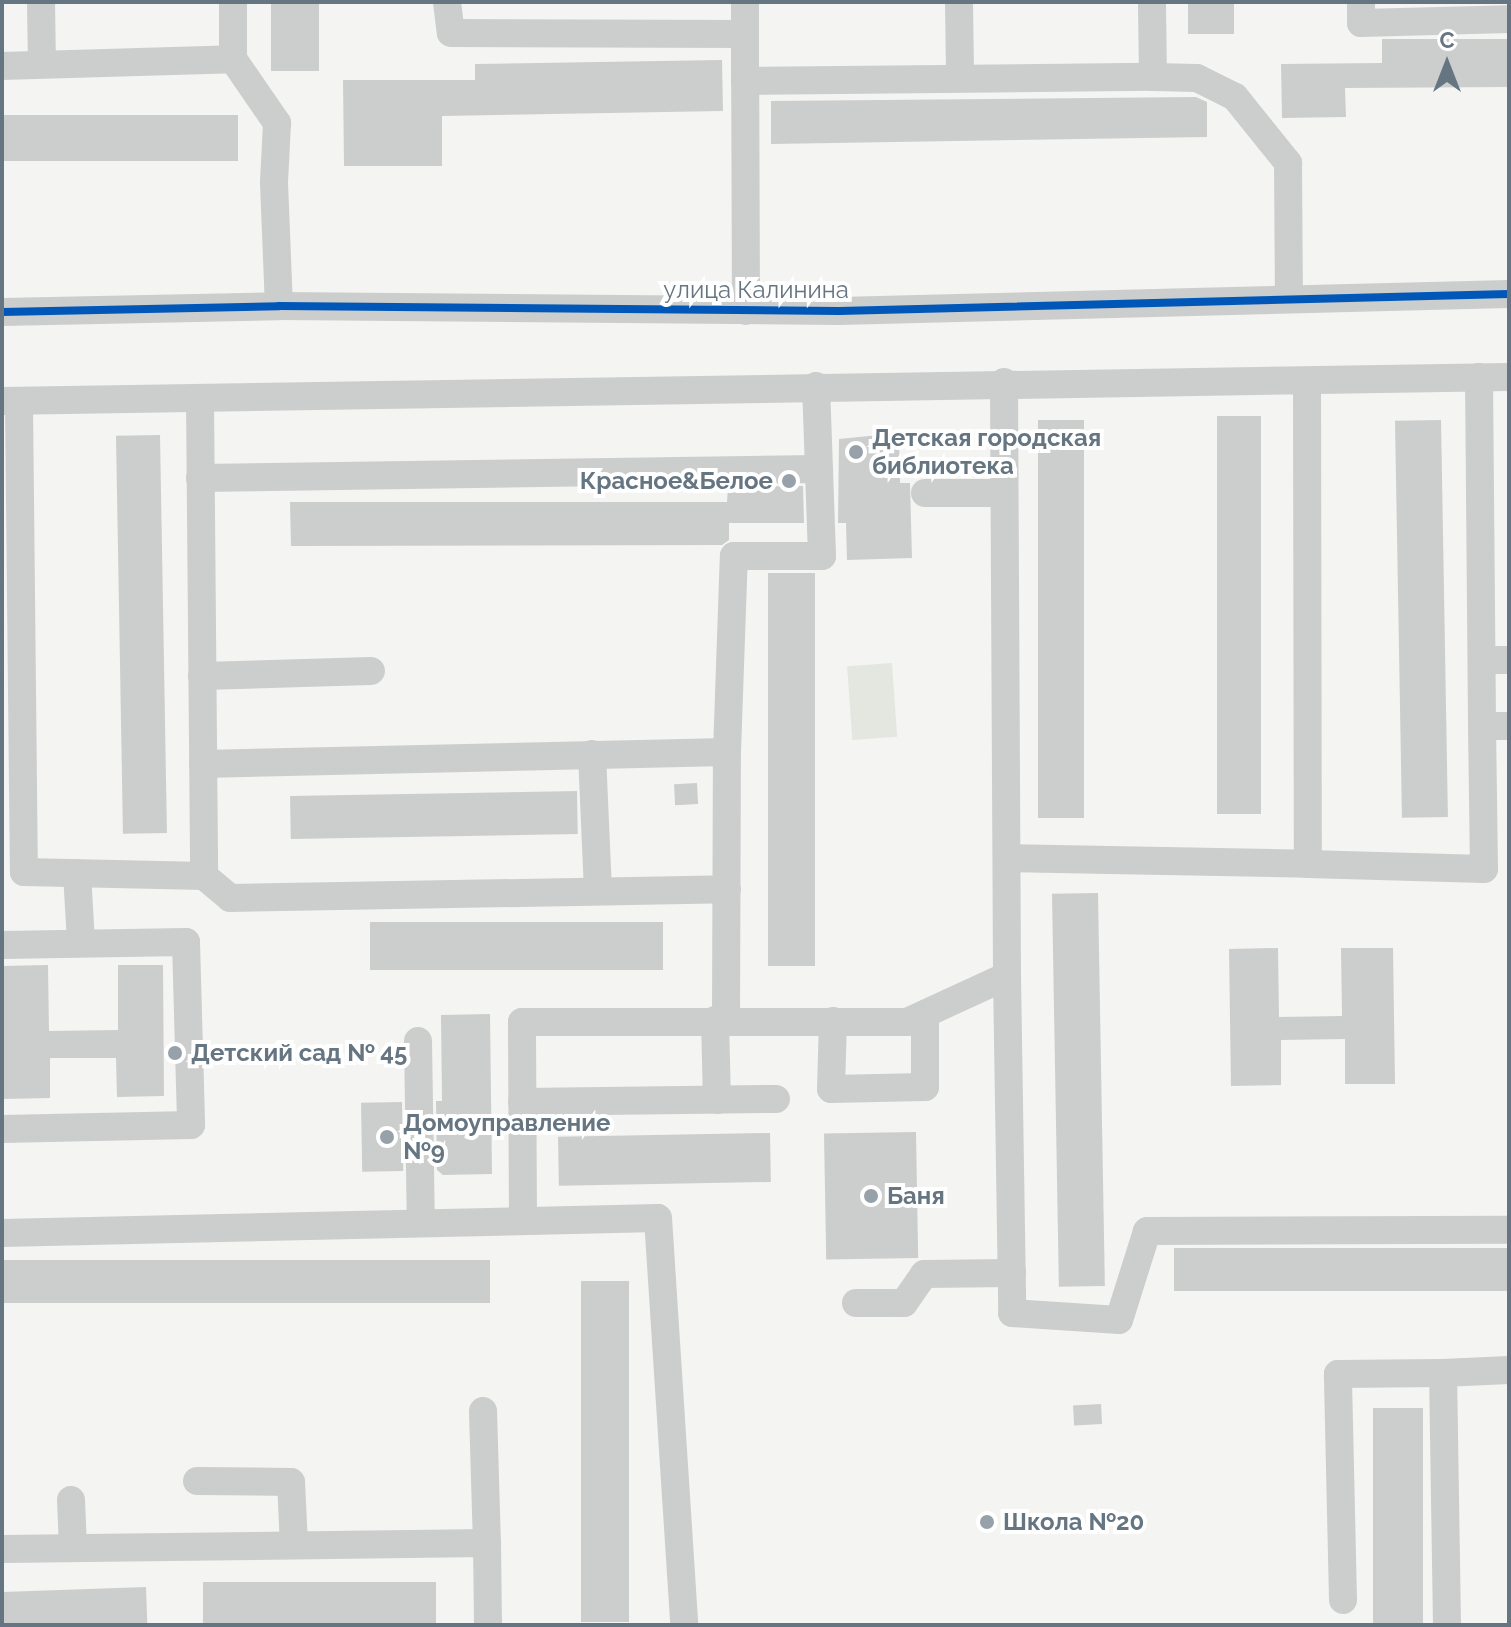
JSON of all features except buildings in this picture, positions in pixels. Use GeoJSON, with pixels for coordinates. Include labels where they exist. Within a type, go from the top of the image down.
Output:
{"type":"FeatureCollection","features":[{"type":"Feature","properties":{"kind":"street"},"geometry":{"type":"LineString","coordinates":[[41,2],[42,64]]}},
{"type":"Feature","properties":{"kind":"street"},"geometry":{"type":"LineString","coordinates":[[233,2],[233,59],[277,123],[274,183],[279,306]]}},
{"type":"Feature","properties":{"kind":"street"},"geometry":{"type":"LineString","coordinates":[[447,2],[451,33],[743,34]]}},
{"type":"Feature","properties":{"kind":"street"},"geometry":{"type":"LineString","coordinates":[[745,2],[746,311]]}},
{"type":"Feature","properties":{"kind":"street"},"geometry":{"type":"LineString","coordinates":[[959,2],[960,76]]}},
{"type":"Feature","properties":{"kind":"street"},"geometry":{"type":"LineString","coordinates":[[1152,2],[1153,77]]}},
{"type":"Feature","properties":{"kind":"street"},"geometry":{"type":"LineString","coordinates":[[1361,2],[1361,23],[1509,19]]}},
{"type":"Feature","properties":{"kind":"street"},"geometry":{"type":"LineString","coordinates":[[2,66],[233,59]]}},
{"type":"Feature","properties":{"kind":"street"},"geometry":{"type":"LineString","coordinates":[[745,81],[960,76],[1197,78],[1235,97],[1288,163],[1289,299]]}},
{"type":"Feature","properties":{"kind":"street","name":"улица Калинина"},"geometry":{"type":"LineString","coordinates":[[2,312],[279,306],[746,311],[1509,294]]}},
{"type":"Feature","properties":{"kind":"street"},"geometry":{"type":"LineString","coordinates":[[1007,858],[1484,869],[1495,726],[1495,660],[1479,377]]}},
{"type":"Feature","properties":{"kind":"street"},"geometry":{"type":"LineString","coordinates":[[727,889],[230,898],[204,876],[24,872],[10,403],[1004,382],[1509,377]]}},
{"type":"Feature","properties":{"kind":"street"},"geometry":{"type":"LineString","coordinates":[[1307,381],[1308,864]]}},
{"type":"Feature","properties":{"kind":"street"},"geometry":{"type":"LineString","coordinates":[[1004,382],[1012,1313],[1119,1320],[1147,1231],[1509,1230]]}},
{"type":"Feature","properties":{"kind":"street"},"geometry":{"type":"LineString","coordinates":[[717,1100],[727,889],[727,752],[734,556],[822,556],[816,386]]}},
{"type":"Feature","properties":{"kind":"street"},"geometry":{"type":"LineString","coordinates":[[200,398],[204,876]]}},
{"type":"Feature","properties":{"kind":"street"},"geometry":{"type":"LineString","coordinates":[[200,478],[819,469]]}},
{"type":"Feature","properties":{"kind":"street"},"geometry":{"type":"LineString","coordinates":[[925,493],[1004,493]]}},
{"type":"Feature","properties":{"kind":"street"},"geometry":{"type":"LineString","coordinates":[[202,676],[371,671]]}},
{"type":"Feature","properties":{"kind":"street"},"geometry":{"type":"LineString","coordinates":[[203,764],[727,752]]}},
{"type":"Feature","properties":{"kind":"street"},"geometry":{"type":"LineString","coordinates":[[592,754],[598,891]]}},
{"type":"Feature","properties":{"kind":"street"},"geometry":{"type":"LineString","coordinates":[[77,873],[81,942]]}},
{"type":"Feature","properties":{"kind":"street"},"geometry":{"type":"LineString","coordinates":[[2,945],[186,942],[191,1125],[2,1129]]}},
{"type":"Feature","properties":{"kind":"street"},"geometry":{"type":"LineString","coordinates":[[523,1220],[522,1022],[907,1022],[1007,976]]}},
{"type":"Feature","properties":{"kind":"street"},"geometry":{"type":"LineString","coordinates":[[833,1021],[831,1089],[925,1087],[925,1014]]}},
{"type":"Feature","properties":{"kind":"street"},"geometry":{"type":"LineString","coordinates":[[418,1041],[421,1222]]}},
{"type":"Feature","properties":{"kind":"street"},"geometry":{"type":"LineString","coordinates":[[522,1102],[776,1099]]}},
{"type":"Feature","properties":{"kind":"street"},"geometry":{"type":"LineString","coordinates":[[2,1233],[658,1218],[684,1625]]}},
{"type":"Feature","properties":{"kind":"street"},"geometry":{"type":"LineString","coordinates":[[856,1303],[904,1303],[924,1274],[1012,1273]]}},
{"type":"Feature","properties":{"kind":"street"},"geometry":{"type":"LineString","coordinates":[[1343,1600],[1338,1374],[1509,1370]]}},
{"type":"Feature","properties":{"kind":"street"},"geometry":{"type":"LineString","coordinates":[[1443,1373],[1447,1625]]}},
{"type":"Feature","properties":{"kind":"street"},"geometry":{"type":"LineString","coordinates":[[483,1411],[488,1625]]}},
{"type":"Feature","properties":{"kind":"street"},"geometry":{"type":"LineString","coordinates":[[197,1481],[291,1482],[294,1545]]}},
{"type":"Feature","properties":{"kind":"street"},"geometry":{"type":"LineString","coordinates":[[71,1500],[73,1548]]}},
{"type":"Feature","properties":{"kind":"street"},"geometry":{"type":"LineString","coordinates":[[2,1549],[487,1543]]}},
{"type":"Feature","properties":{"kind":"shaded area"},"geometry":{"type":"Polygon","coordinates":[[[892,663],[897,737],[852,740],[847,666],[892,663]]]}},
{"type":"Feature","properties":{"kind":"cycle path"},"geometry":{"type":"LineString","coordinates":[[2,312],[279,306],[839,311],[1509,294]]}},
{"type":"Feature","properties":{"kind":"place","name":"Детская городская библиотека"},"geometry":{"type":"Point","coordinates":[856,452]}},
{"type":"Feature","properties":{"kind":"place","name":"Красное&Белое"},"geometry":{"type":"Point","coordinates":[789,481]}},
{"type":"Feature","properties":{"kind":"place","name":"Детский сад № 45"},"geometry":{"type":"Point","coordinates":[175,1053]}},
{"type":"Feature","properties":{"kind":"place","name":"Домоуправление №9"},"geometry":{"type":"Point","coordinates":[387,1137]}},
{"type":"Feature","properties":{"kind":"place","name":"Баня"},"geometry":{"type":"Point","coordinates":[871,1196]}},
{"type":"Feature","properties":{"kind":"place","name":"Школа №20"},"geometry":{"type":"Point","coordinates":[987,1522]}}]}
